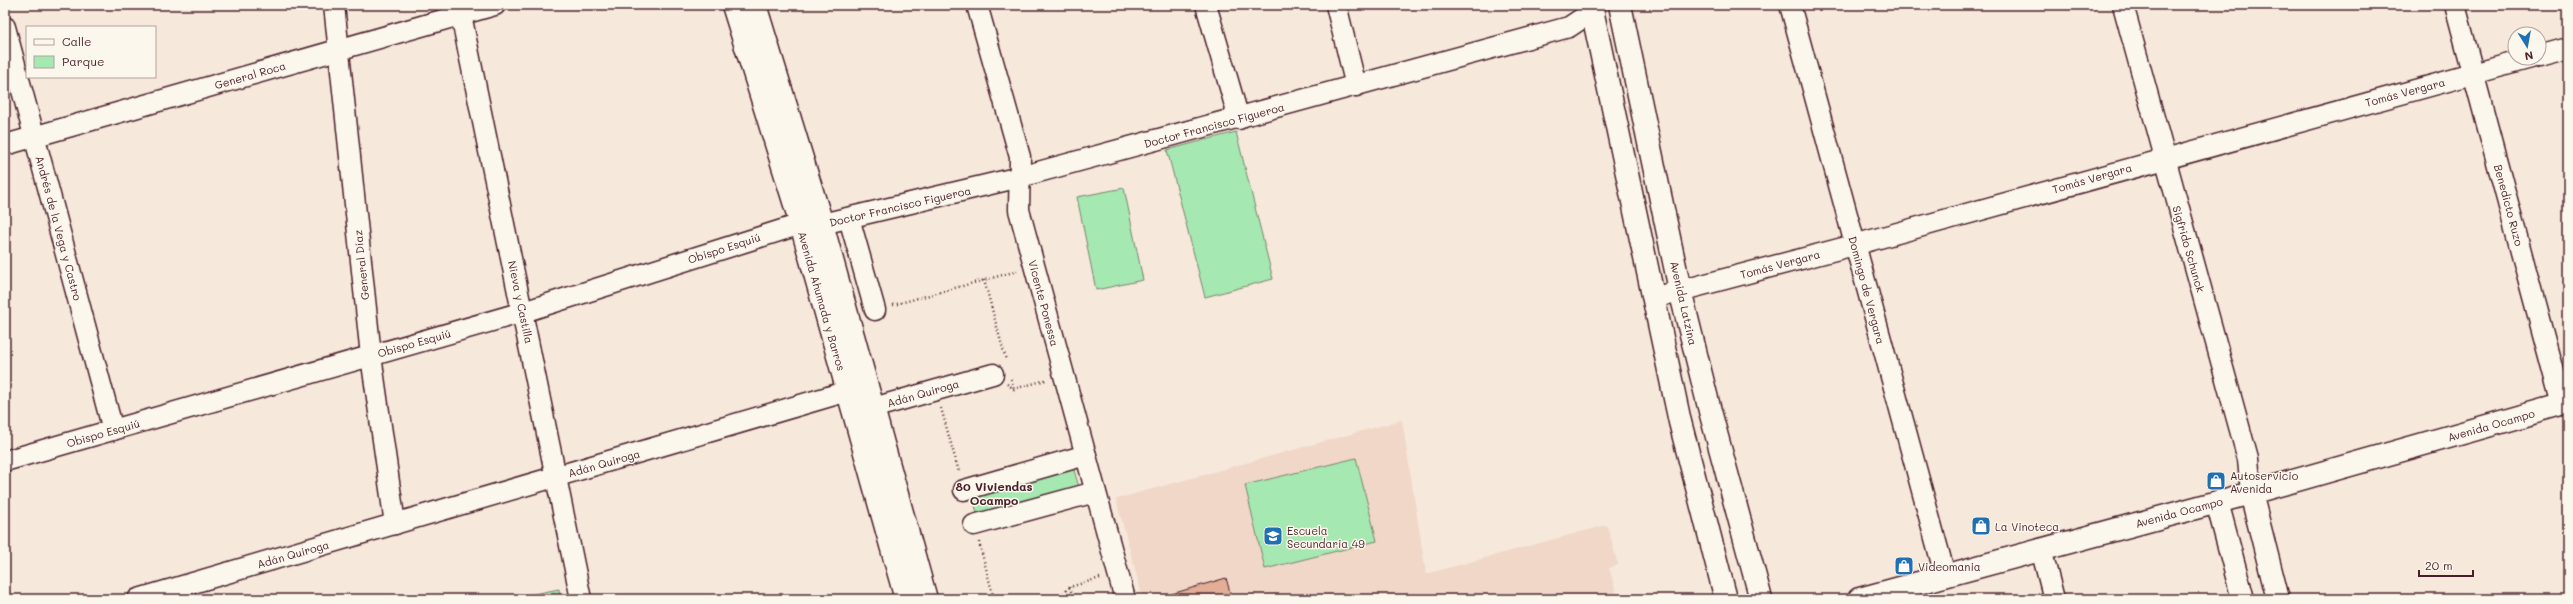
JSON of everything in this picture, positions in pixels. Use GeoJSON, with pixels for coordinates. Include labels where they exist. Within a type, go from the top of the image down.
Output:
{"type":"FeatureCollection","features":[{"type":"Feature","properties":{"kind":"main road","name":"Avenida Ahumada y Barros"},"geometry":{"type":"LineString","coordinates":[[733,5],[812,224],[873,408],[926,599]]}},
{"type":"Feature","properties":{"kind":"main road","name":"Avenida Ahumada y Barros"},"geometry":{"type":"LineString","coordinates":[[755,5],[812,224],[848,392],[906,599]]}},
{"type":"Feature","properties":{"kind":"main road","name":"Avenida Latzina"},"geometry":{"type":"LineString","coordinates":[[1620,5],[1680,290],[1710,411],[1761,599]]}},
{"type":"Feature","properties":{"kind":"main road"},"geometry":{"type":"LineString","coordinates":[[1593,7],[1680,422],[1726,599]]}},
{"type":"Feature","properties":{"kind":"main road","name":"Avenida Ocampo"},"geometry":{"type":"LineString","coordinates":[[1859,599],[2251,493],[2565,404]]}},
{"type":"Feature","properties":{"kind":"main road"},"geometry":{"type":"LineString","coordinates":[[2251,493],[2278,599]]}},
{"type":"Feature","properties":{"kind":"main road"},"geometry":{"type":"LineString","coordinates":[[2216,502],[2243,599]]}},
{"type":"Feature","properties":{"kind":"street","name":"General Díaz"},"geometry":{"type":"LineString","coordinates":[[334,5],[371,356],[395,524]]}},
{"type":"Feature","properties":{"kind":"street","name":"General Roca"},"geometry":{"type":"LineString","coordinates":[[5,145],[339,50],[460,10],[495,5]]}},
{"type":"Feature","properties":{"kind":"street","name":"Vicente Ponessa"},"geometry":{"type":"LineString","coordinates":[[976,5],[1020,157],[1019,210],[1095,492],[1126,599]]}},
{"type":"Feature","properties":{"kind":"street"},"geometry":{"type":"LineString","coordinates":[[1206,5],[1239,119]]}},
{"type":"Feature","properties":{"kind":"street"},"geometry":{"type":"LineString","coordinates":[[1336,5],[1356,86]]}},
{"type":"Feature","properties":{"kind":"street","name":"Domingo de Vergara"},"geometry":{"type":"LineString","coordinates":[[1790,5],[1854,245],[1945,575]]}},
{"type":"Feature","properties":{"kind":"street","name":"Sigfrido Schunck"},"geometry":{"type":"LineString","coordinates":[[2123,5],[2248,459],[2251,493]]}},
{"type":"Feature","properties":{"kind":"street","name":"Benedicto Ruzo"},"geometry":{"type":"LineString","coordinates":[[2455,5],[2565,404]]}},
{"type":"Feature","properties":{"kind":"street","name":"Doctor Francisco Figueroa"},"geometry":{"type":"LineString","coordinates":[[812,224],[849,218],[1020,177],[1239,119],[1569,27],[1593,7]]}},
{"type":"Feature","properties":{"kind":"street","name":"Nieva y Castilla"},"geometry":{"type":"LineString","coordinates":[[460,10],[524,312],[581,599]]}},
{"type":"Feature","properties":{"kind":"street","name":"Andrés de la Vega y Castro"},"geometry":{"type":"LineString","coordinates":[[5,27],[113,430]]}},
{"type":"Feature","properties":{"kind":"street"},"geometry":{"type":"LineString","coordinates":[[2547,54],[2568,48]]}},
{"type":"Feature","properties":{"kind":"street","name":"Tomás Vergara"},"geometry":{"type":"LineString","coordinates":[[1654,298],[1854,245],[2507,64]]}},
{"type":"Feature","properties":{"kind":"street"},"geometry":{"type":"LineString","coordinates":[[849,218],[875,310]]}},
{"type":"Feature","properties":{"kind":"street","name":"Obispo Esquiú"},"geometry":{"type":"LineString","coordinates":[[5,461],[524,312],[812,224]]}},
{"type":"Feature","properties":{"kind":"street","name":"Adán Quiroga"},"geometry":{"type":"LineString","coordinates":[[138,599],[848,392],[873,408],[1004,372]]}},
{"type":"Feature","properties":{"kind":"street"},"geometry":{"type":"LineString","coordinates":[[964,490],[1086,455]]}},
{"type":"Feature","properties":{"kind":"street"},"geometry":{"type":"LineString","coordinates":[[974,525],[1095,492]]}},
{"type":"Feature","properties":{"kind":"street"},"geometry":{"type":"LineString","coordinates":[[2041,549],[2054,599]]}},
{"type":"Feature","properties":{"kind":"path"},"geometry":{"type":"LineString","coordinates":[[875,310],[1034,266]]}},
{"type":"Feature","properties":{"kind":"path"},"geometry":{"type":"LineString","coordinates":[[984,280],[1004,372],[1014,389]]}},
{"type":"Feature","properties":{"kind":"path"},"geometry":{"type":"LineString","coordinates":[[1004,372],[1014,389]]}},
{"type":"Feature","properties":{"kind":"path"},"geometry":{"type":"LineString","coordinates":[[1014,389],[1064,376]]}},
{"type":"Feature","properties":{"kind":"path"},"geometry":{"type":"LineString","coordinates":[[1057,599],[1070,587],[1118,572]]}},
{"type":"Feature","properties":{"kind":"path"},"geometry":{"type":"LineString","coordinates":[[1070,587],[1074,599]]}},
{"type":"Feature","properties":{"kind":"shaded area","name":"Escuela Secundaria 49"},"geometry":{"type":"Polygon","coordinates":[[[1402,420],[1426,574],[1607,525],[1618,565],[1609,568],[1618,599],[1143,599],[1116,499],[1402,420]]]}},
{"type":"Feature","properties":{"kind":"green space"},"geometry":{"type":"Polygon","coordinates":[[[1236,132],[1273,279],[1205,297],[1167,150],[1236,132]]]}},
{"type":"Feature","properties":{"kind":"green space"},"geometry":{"type":"Polygon","coordinates":[[[1124,188],[1143,280],[1096,290],[1077,197],[1124,188]]]}},
{"type":"Feature","properties":{"kind":"green space"},"geometry":{"type":"Polygon","coordinates":[[[1356,458],[1377,541],[1265,569],[1245,485],[1356,458]]]}},
{"type":"Feature","properties":{"kind":"green space"},"geometry":{"type":"Polygon","coordinates":[[[1073,467],[1079,487],[978,516],[972,496],[1073,467]]]}},
{"type":"Feature","properties":{"kind":"green space"},"geometry":{"type":"Polygon","coordinates":[[[559,589],[560,599],[508,599],[559,589]]]}},
{"type":"Feature","properties":{"kind":"building"},"geometry":{"type":"Polygon","coordinates":[[[1226,578],[1232,599],[1168,599],[1168,595],[1226,578]]]}},
{"type":"Feature","properties":{"kind":"place","name":"Autoservicio Avenida"},"geometry":{"type":"Point","coordinates":[2216,481]}},
{"type":"Feature","properties":{"kind":"place","name":"La Vinoteca"},"geometry":{"type":"Point","coordinates":[1981,526]}},
{"type":"Feature","properties":{"kind":"place","name":"Escuela Secundaria 49"},"geometry":{"type":"Point","coordinates":[1273,536]}},
{"type":"Feature","properties":{"kind":"place","name":"Videomania"},"geometry":{"type":"Point","coordinates":[1904,566]}},
{"type":"Feature","properties":{"kind":"district","name":"80 Viviendas Ocampo"},"geometry":{"type":"Point","coordinates":[994,493]}}]}
